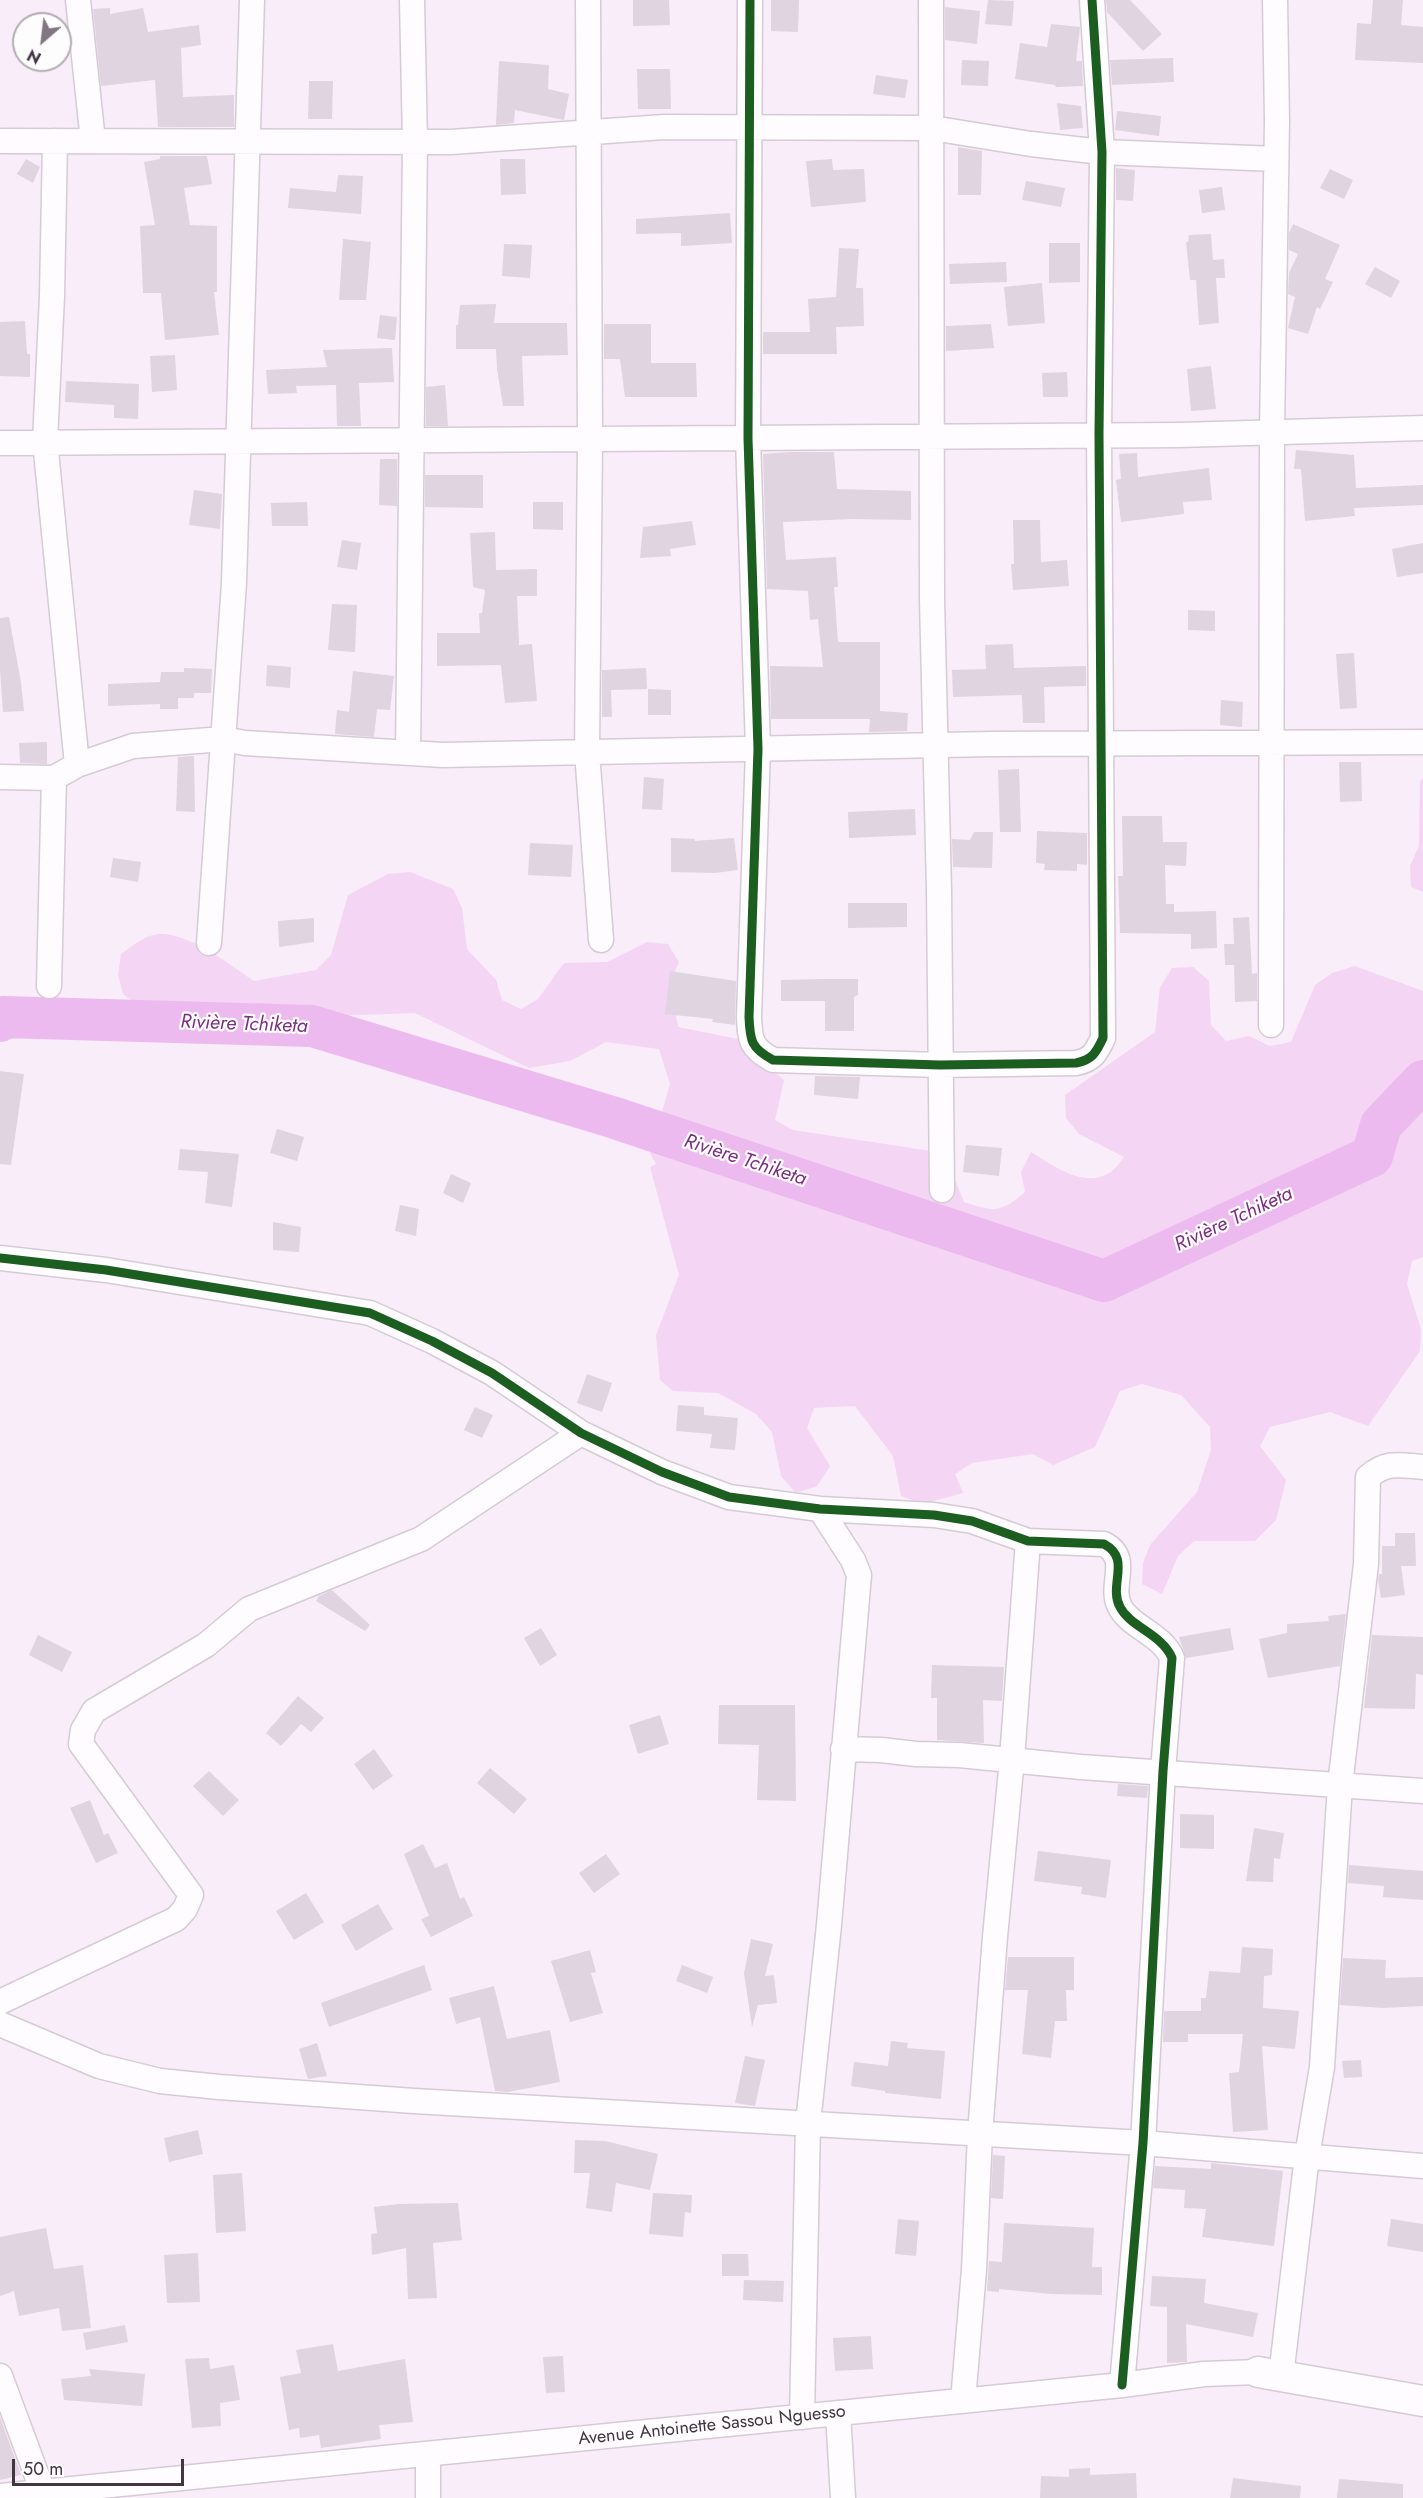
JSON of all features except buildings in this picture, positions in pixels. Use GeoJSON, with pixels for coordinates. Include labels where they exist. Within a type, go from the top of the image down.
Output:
{"type":"FeatureCollection","features":[{"type":"Feature","properties":{"kind":"street"},"geometry":{"type":"LineString","coordinates":[[78,0],[93,141]]}},
{"type":"Feature","properties":{"kind":"street"},"geometry":{"type":"LineString","coordinates":[[209,943],[234,583],[252,0]]}},
{"type":"Feature","properties":{"kind":"street"},"geometry":{"type":"LineString","coordinates":[[408,753],[415,142],[412,0]]}},
{"type":"Feature","properties":{"kind":"street"},"geometry":{"type":"LineString","coordinates":[[588,0],[590,440],[586,752],[602,940]]}},
{"type":"Feature","properties":{"kind":"street"},"geometry":{"type":"LineString","coordinates":[[750,0],[748,438],[758,749],[750,1040],[759,1053],[773,1060],[940,1065],[1076,1063],[1088,1060],[1096,1053],[1103,1038],[1099,434],[1102,152],[1092,0]]}},
{"type":"Feature","properties":{"kind":"street"},"geometry":{"type":"LineString","coordinates":[[931,0],[931,437],[942,1190]]}},
{"type":"Feature","properties":{"kind":"street"},"geometry":{"type":"LineString","coordinates":[[1271,1024],[1275,0]]}},
{"type":"Feature","properties":{"kind":"street"},"geometry":{"type":"LineString","coordinates":[[0,141],[451,142],[664,128],[932,128],[1031,144],[1102,152],[1276,159]]}},
{"type":"Feature","properties":{"kind":"street"},"geometry":{"type":"LineString","coordinates":[[56,141],[45,441],[77,765]]}},
{"type":"Feature","properties":{"kind":"street"},"geometry":{"type":"LineString","coordinates":[[0,443],[1179,435],[1423,428]]}},
{"type":"Feature","properties":{"kind":"street"},"geometry":{"type":"LineString","coordinates":[[0,777],[54,778],[77,765],[133,746],[223,739],[443,755],[934,745],[1423,742]]}},
{"type":"Feature","properties":{"kind":"street"},"geometry":{"type":"LineString","coordinates":[[49,986],[54,778]]}},
{"type":"Feature","properties":{"kind":"street"},"geometry":{"type":"LineString","coordinates":[[0,1258],[106,1270],[370,1313],[432,1341],[492,1373],[581,1432],[662,1472],[729,1497],[820,1509],[934,1515],[972,1521],[1028,1541],[1104,1544],[1114,1550],[1118,1560],[1117,1600],[1121,1609],[1168,1647],[1172,1658],[1163,1771],[1143,2143],[1122,2385]]}},
{"type":"Feature","properties":{"kind":"street"},"geometry":{"type":"LineString","coordinates":[[0,2002],[176,1919],[185,1909],[190,1895],[81,1744],[83,1730],[94,1711],[206,1645],[249,1609],[421,1539],[581,1432]]}},
{"type":"Feature","properties":{"kind":"street"},"geometry":{"type":"LineString","coordinates":[[1269,2374],[1322,2067],[1340,1785],[1366,1564],[1368,1477],[1381,1466],[1423,1467]]}},
{"type":"Feature","properties":{"kind":"street"},"geometry":{"type":"LineString","coordinates":[[802,2417],[808,2123],[829,1925],[859,1575],[854,1560],[820,1509]]}},
{"type":"Feature","properties":{"kind":"street"},"geometry":{"type":"LineString","coordinates":[[963,2401],[974,2270],[980,2133],[994,1937],[1012,1759],[1028,1541]]}},
{"type":"Feature","properties":{"kind":"street"},"geometry":{"type":"LineString","coordinates":[[843,1749],[1012,1759],[1081,1767],[1423,1791]]}},
{"type":"Feature","properties":{"kind":"street"},"geometry":{"type":"LineString","coordinates":[[0,2024],[99,2067],[160,2081],[414,2101],[1143,2143],[1423,2166]]}},
{"type":"Feature","properties":{"kind":"street","name":"Avenue Antoinette Sassou Nguesso"},"geometry":{"type":"LineString","coordinates":[[6,2496],[43,2492],[196,2487],[428,2454],[1122,2385],[1204,2374],[1269,2374],[1423,2401]]}},
{"type":"Feature","properties":{"kind":"street"},"geometry":{"type":"LineString","coordinates":[[0,2376],[43,2492]]}},
{"type":"Feature","properties":{"kind":"street"},"geometry":{"type":"LineString","coordinates":[[838,2414],[843,2498]]}},
{"type":"Feature","properties":{"kind":"street"},"geometry":{"type":"LineString","coordinates":[[428,2454],[428,2498]]}},
{"type":"Feature","properties":{"kind":"shaded area"},"geometry":{"type":"Polygon","coordinates":[[[1423,778],[1423,892],[1411,887],[1410,866],[1419,846],[1420,781],[1423,778]]]}},
{"type":"Feature","properties":{"kind":"shaded area"},"geometry":{"type":"Polygon","coordinates":[[[410,872],[453,889],[462,908],[467,949],[496,980],[502,1000],[521,1009],[538,999],[564,963],[607,962],[647,942],[668,944],[679,962],[670,983],[678,1027],[738,1039],[784,1080],[775,1120],[793,1130],[931,1151],[948,1163],[964,1202],[990,1209],[1010,1204],[1025,1192],[1021,1172],[1031,1152],[1069,1174],[1090,1178],[1101,1177],[1111,1172],[1124,1157],[1079,1134],[1066,1118],[1065,1095],[1155,1032],[1160,987],[1172,968],[1193,967],[1209,981],[1211,1025],[1226,1041],[1249,1036],[1270,1046],[1291,1042],[1315,985],[1332,973],[1355,966],[1423,991],[1423,1257],[1412,1261],[1407,1284],[1421,1329],[1420,1351],[1368,1426],[1330,1412],[1270,1427],[1260,1446],[1286,1480],[1276,1520],[1255,1541],[1194,1541],[1178,1556],[1162,1594],[1142,1584],[1143,1563],[1150,1545],[1197,1492],[1211,1450],[1210,1427],[1181,1395],[1142,1384],[1120,1391],[1095,1447],[1053,1465],[1033,1454],[972,1463],[955,1474],[963,1493],[922,1504],[901,1496],[893,1456],[855,1406],[814,1408],[807,1428],[830,1466],[817,1486],[796,1493],[781,1476],[772,1432],[756,1414],[718,1393],[673,1391],[660,1380],[656,1335],[679,1275],[650,1167],[656,1164],[650,1153],[670,1084],[659,1049],[606,1042],[570,1061],[529,1068],[415,1013],[244,1019],[140,1007],[123,994],[118,975],[121,954],[143,939],[158,934],[183,938],[196,944],[254,981],[316,970],[331,955],[348,895],[388,874],[410,872]]]}},
{"type":"Feature","properties":{"kind":"waterway","name":"Rivière Tchiketa"},"geometry":{"type":"LineString","coordinates":[[0,1021],[3,1017],[312,1026],[615,1118],[1104,1281],[1372,1156],[1381,1125],[1423,1081]]}},
{"type":"Feature","properties":{"kind":"cycle path"},"geometry":{"type":"LineString","coordinates":[[750,0],[748,438],[758,749],[749,1017],[751,1038],[760,1052],[773,1060],[940,1065],[1076,1063],[1093,1055],[1103,1038],[1099,434],[1102,152],[1092,0]]}},
{"type":"Feature","properties":{"kind":"cycle path"},"geometry":{"type":"LineString","coordinates":[[0,1258],[106,1270],[370,1313],[432,1341],[492,1373],[581,1433],[662,1472],[729,1497],[820,1509],[934,1515],[972,1521],[1028,1541],[1104,1544],[1112,1550],[1117,1557],[1116,1590],[1120,1607],[1131,1620],[1161,1643],[1172,1658],[1163,1771],[1143,2143],[1122,2385]]}}]}
